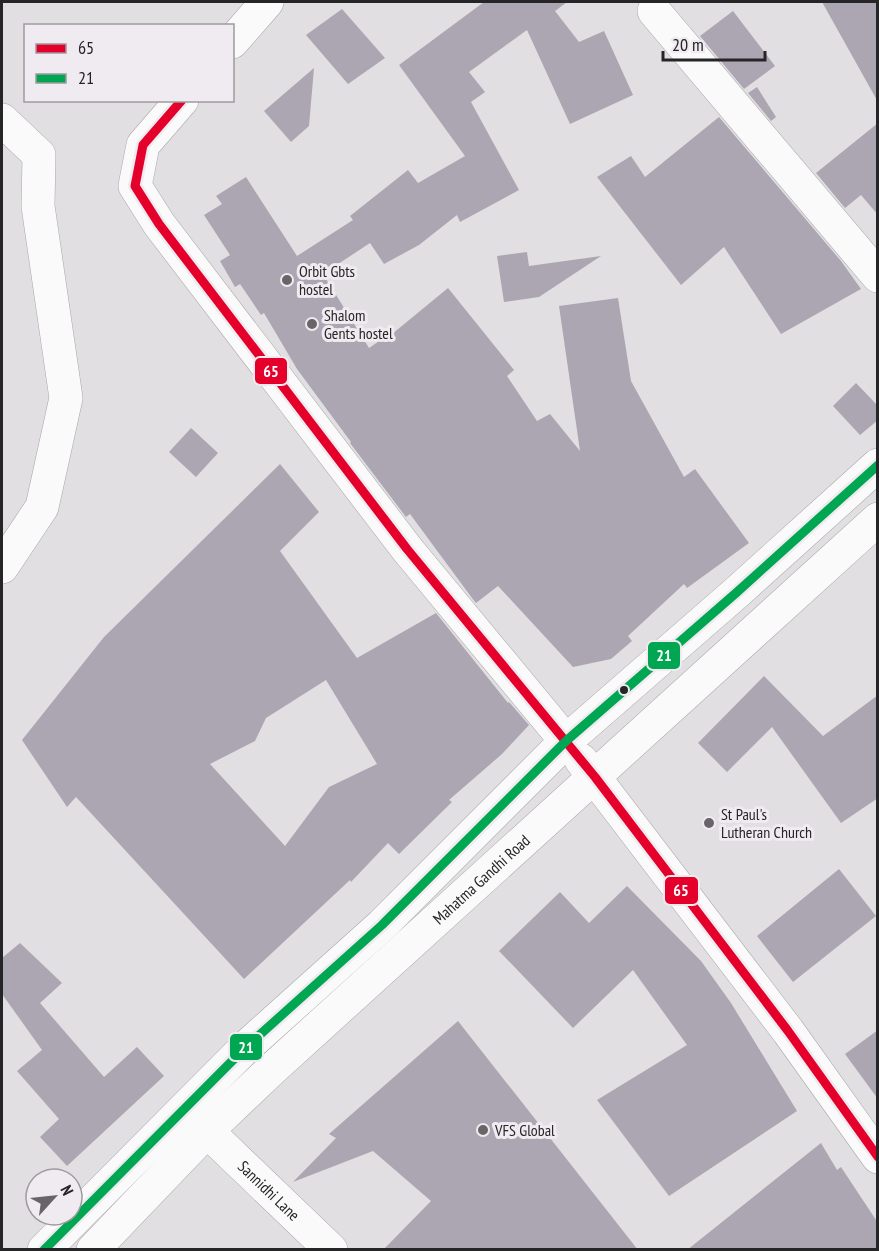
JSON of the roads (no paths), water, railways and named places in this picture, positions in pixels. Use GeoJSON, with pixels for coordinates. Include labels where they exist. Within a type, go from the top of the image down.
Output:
{"type":"FeatureCollection","features":[{"type":"Feature","properties":{"kind":"main road"},"geometry":{"type":"LineString","coordinates":[[234,40],[267,2]]}},
{"type":"Feature","properties":{"kind":"main road"},"geometry":{"type":"LineString","coordinates":[[654,11],[878,276]]}},
{"type":"Feature","properties":{"kind":"main road"},"geometry":{"type":"LineString","coordinates":[[180,102],[143,145],[135,186],[159,224],[406,549],[595,777],[788,1031],[878,1157]]}},
{"type":"Feature","properties":{"kind":"main road"},"geometry":{"type":"LineString","coordinates":[[2,120],[39,155],[38,206],[66,398],[42,507],[2,567]]}},
{"type":"Feature","properties":{"kind":"main road"},"geometry":{"type":"LineString","coordinates":[[44,1250],[245,1048],[382,925],[566,741],[878,465]]}},
{"type":"Feature","properties":{"kind":"main road","name":"Mahatma Gandhi Road"},"geometry":{"type":"LineString","coordinates":[[93,1250],[207,1131],[278,1063],[878,519]]}},
{"type":"Feature","properties":{"kind":"main road","name":"Sannidhi Lane"},"geometry":{"type":"LineString","coordinates":[[207,1131],[331,1250]]}},
{"type":"Feature","properties":{"kind":"place","name":"Orbit Gbts hostel"},"geometry":{"type":"Point","coordinates":[287,280]}},
{"type":"Feature","properties":{"kind":"place","name":"Shalom Gents hostel"},"geometry":{"type":"Point","coordinates":[312,324]}},
{"type":"Feature","properties":{"kind":"place","name":"St Paul's Lutheran Church"},"geometry":{"type":"Point","coordinates":[709,823]}},
{"type":"Feature","properties":{"kind":"place","name":"VFS Global"},"geometry":{"type":"Point","coordinates":[483,1130]}}]}
